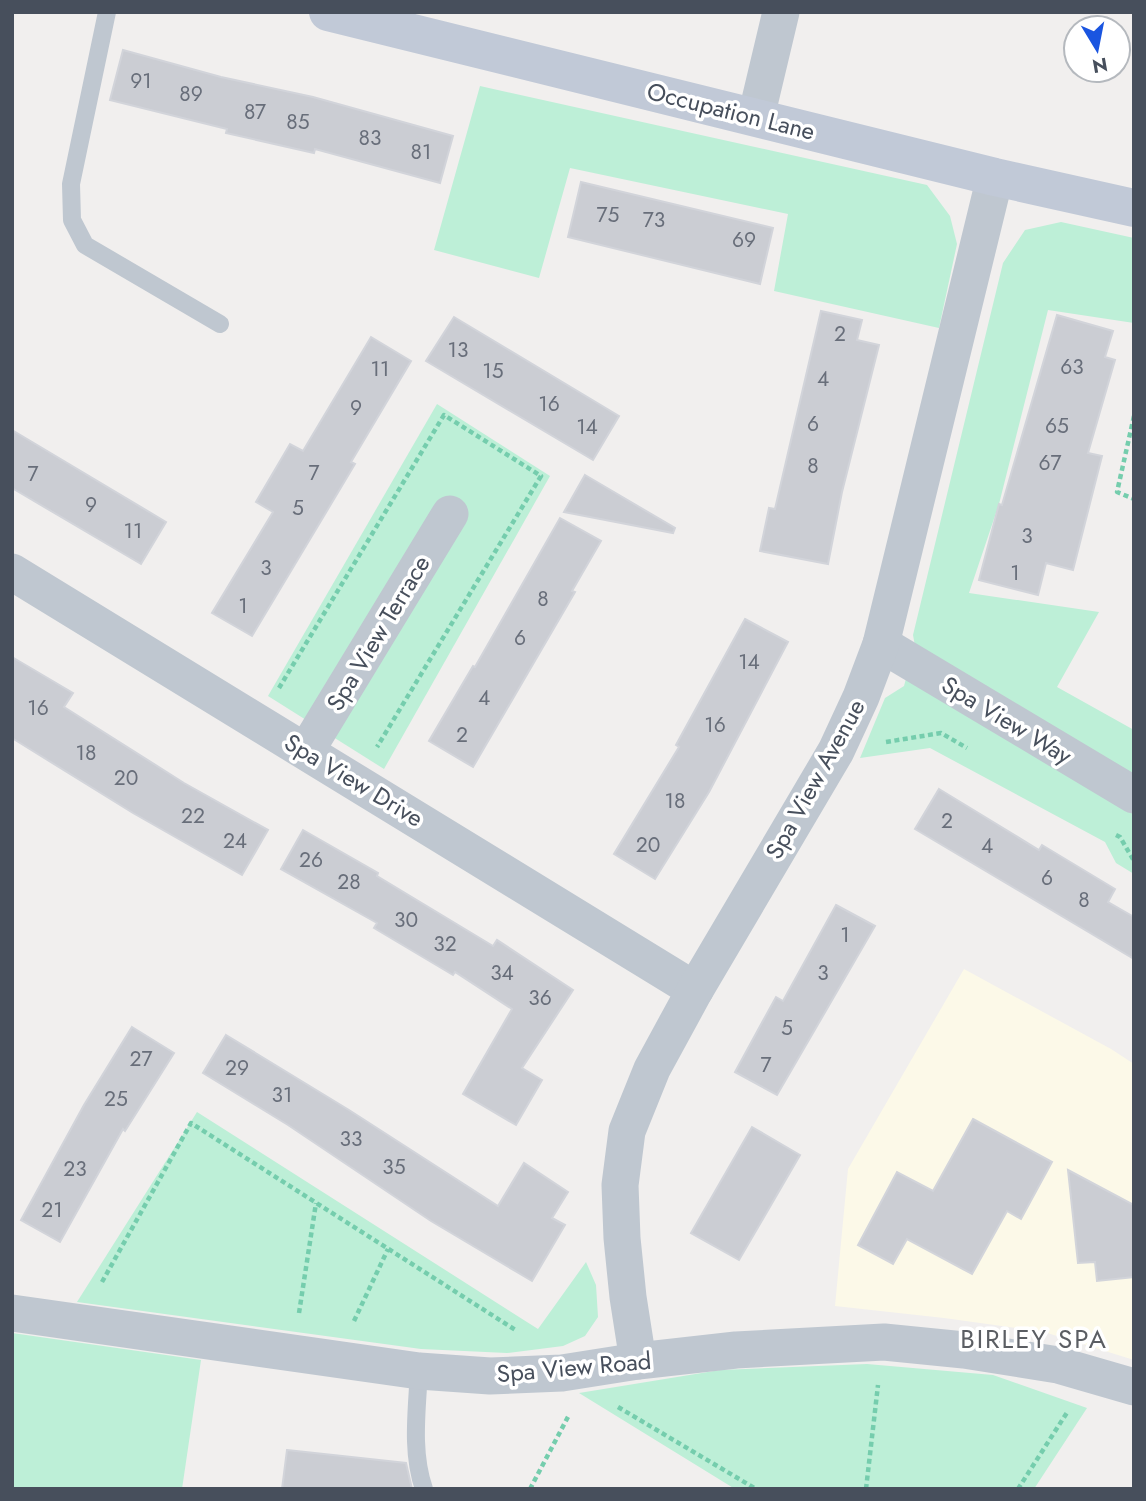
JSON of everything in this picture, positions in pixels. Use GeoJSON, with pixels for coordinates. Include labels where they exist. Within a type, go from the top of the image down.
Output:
{"type":"FeatureCollection","features":[{"type":"Feature","properties":{"kind":"street","name":"Occupation Lane"},"geometry":{"type":"LineString","coordinates":[[328,12],[995,177],[1134,208]]}},
{"type":"Feature","properties":{"kind":"street"},"geometry":{"type":"LineString","coordinates":[[756,117],[782,12]]}},
{"type":"Feature","properties":{"kind":"street","name":"Spa View Avenue"},"geometry":{"type":"LineString","coordinates":[[638,1361],[622,1238],[620,1185],[627,1131],[652,1069],[695,989],[836,751],[861,696],[881,644],[995,177]]}},
{"type":"Feature","properties":{"kind":"street","name":"Spa View Terrace"},"geometry":{"type":"LineString","coordinates":[[306,751],[450,514]]}},
{"type":"Feature","properties":{"kind":"street","name":"Spa View Drive"},"geometry":{"type":"LineString","coordinates":[[12,572],[695,989]]}},
{"type":"Feature","properties":{"kind":"street","name":"Spa View Way"},"geometry":{"type":"LineString","coordinates":[[881,644],[1134,795]]}},
{"type":"Feature","properties":{"kind":"street","name":"Spa View Road"},"geometry":{"type":"LineString","coordinates":[[12,1313],[335,1361],[490,1376],[573,1379],[638,1361],[762,1348],[884,1342],[964,1350],[1058,1365],[1134,1387]]}},
{"type":"Feature","properties":{"kind":"lane"},"geometry":{"type":"LineString","coordinates":[[107,12],[71,184],[72,220],[85,245],[220,324]]}},
{"type":"Feature","properties":{"kind":"lane"},"geometry":{"type":"LineString","coordinates":[[419,1371],[416,1436],[418,1472],[424,1489]]}},
{"type":"Feature","properties":{"kind":"path"},"geometry":{"type":"LineString","coordinates":[[1134,416],[1117,492],[1134,499]]}},
{"type":"Feature","properties":{"kind":"path"},"geometry":{"type":"LineString","coordinates":[[836,751],[941,733],[977,754]]}},
{"type":"Feature","properties":{"kind":"path"},"geometry":{"type":"LineString","coordinates":[[1108,830],[1120,837],[1134,861]]}},
{"type":"Feature","properties":{"kind":"path"},"geometry":{"type":"LineString","coordinates":[[79,1324],[191,1123],[529,1339],[573,1379],[756,1489]]}},
{"type":"Feature","properties":{"kind":"path"},"geometry":{"type":"LineString","coordinates":[[292,1354],[316,1203]]}},
{"type":"Feature","properties":{"kind":"path"},"geometry":{"type":"LineString","coordinates":[[335,1361],[388,1249]]}},
{"type":"Feature","properties":{"kind":"path"},"geometry":{"type":"LineString","coordinates":[[866,1489],[884,1342]]}},
{"type":"Feature","properties":{"kind":"path"},"geometry":{"type":"LineString","coordinates":[[1018,1489],[1090,1375]]}},
{"type":"Feature","properties":{"kind":"path"},"geometry":{"type":"LineString","coordinates":[[530,1489],[573,1379]]}},
{"type":"Feature","properties":{"kind":"shaded area"},"geometry":{"type":"Polygon","coordinates":[[[964,969],[1134,1064],[1134,1360],[1044,1332],[835,1306],[848,1169],[964,969]]]}},
{"type":"Feature","properties":{"kind":"green space"},"geometry":{"type":"Polygon","coordinates":[[[480,86],[927,185],[950,216],[957,244],[939,328],[774,291],[788,214],[570,168],[539,278],[434,250],[480,86]]]}},
{"type":"Feature","properties":{"kind":"green space"},"geometry":{"type":"Polygon","coordinates":[[[1061,222],[1134,238],[1134,323],[1048,310],[999,504],[969,593],[1099,612],[1057,687],[1134,730],[1134,874],[1116,863],[1105,842],[930,748],[860,758],[885,698],[904,686],[915,646],[913,635],[1003,263],[1025,230],[1061,222]]]}},
{"type":"Feature","properties":{"kind":"green space"},"geometry":{"type":"Polygon","coordinates":[[[437,404],[550,476],[384,769],[268,696],[437,404]]]}},
{"type":"Feature","properties":{"kind":"green space"},"geometry":{"type":"Polygon","coordinates":[[[197,1112],[538,1329],[586,1262],[596,1285],[598,1317],[585,1336],[563,1346],[507,1353],[421,1349],[77,1302],[197,1112]]]}},
{"type":"Feature","properties":{"kind":"green space"},"geometry":{"type":"Polygon","coordinates":[[[12,1333],[201,1360],[182,1489],[12,1489],[12,1333]]]}},
{"type":"Feature","properties":{"kind":"green space"},"geometry":{"type":"Polygon","coordinates":[[[867,1364],[993,1375],[1087,1408],[1034,1489],[735,1489],[579,1393],[720,1370],[867,1364]]]}},
{"type":"Feature","properties":{"kind":"building"},"geometry":{"type":"Polygon","coordinates":[[[123,50],[221,77],[313,97],[453,136],[440,183],[315,149],[314,153],[226,133],[227,129],[110,100],[123,50]]]}},
{"type":"Feature","properties":{"kind":"building"},"geometry":{"type":"Polygon","coordinates":[[[581,182],[773,228],[760,284],[568,237],[581,182]]]}},
{"type":"Feature","properties":{"kind":"building"},"geometry":{"type":"Polygon","coordinates":[[[821,311],[862,320],[857,340],[879,345],[842,492],[828,564],[760,551],[769,508],[775,509],[821,311]]]}},
{"type":"Feature","properties":{"kind":"building"},"geometry":{"type":"Polygon","coordinates":[[[1057,315],[1113,331],[1105,357],[1115,360],[1088,453],[1102,456],[1073,570],[1046,563],[1038,595],[979,580],[999,504],[1002,505],[1057,315]]]}},
{"type":"Feature","properties":{"kind":"building"},"geometry":{"type":"Polygon","coordinates":[[[454,317],[619,416],[593,460],[426,361],[454,317]]]}},
{"type":"Feature","properties":{"kind":"building"},"geometry":{"type":"Polygon","coordinates":[[[371,337],[411,361],[351,462],[355,464],[252,636],[212,613],[273,512],[256,502],[290,444],[303,451],[371,337]]]}},
{"type":"Feature","properties":{"kind":"building"},"geometry":{"type":"Polygon","coordinates":[[[12,430],[166,522],[141,564],[12,488],[12,430]]]}},
{"type":"Feature","properties":{"kind":"building"},"geometry":{"type":"Polygon","coordinates":[[[585,475],[675,528],[673,533],[564,512],[585,475]]]}},
{"type":"Feature","properties":{"kind":"building"},"geometry":{"type":"Polygon","coordinates":[[[560,518],[601,541],[572,591],[575,592],[473,767],[429,741],[473,666],[475,667],[560,518]]]}},
{"type":"Feature","properties":{"kind":"building"},"geometry":{"type":"Polygon","coordinates":[[[745,619],[788,642],[709,792],[655,879],[614,854],[679,747],[676,745],[745,619]]]}},
{"type":"Feature","properties":{"kind":"building"},"geometry":{"type":"Polygon","coordinates":[[[12,657],[73,693],[64,707],[184,783],[268,830],[242,875],[133,813],[12,738],[12,657]]]}},
{"type":"Feature","properties":{"kind":"building"},"geometry":{"type":"Polygon","coordinates":[[[939,789],[1039,850],[1042,845],[1115,889],[1108,902],[1134,917],[1134,959],[915,829],[939,789]]]}},
{"type":"Feature","properties":{"kind":"building"},"geometry":{"type":"Polygon","coordinates":[[[303,830],[378,873],[377,876],[493,946],[497,940],[573,990],[522,1068],[542,1080],[516,1125],[463,1094],[512,1009],[455,972],[453,975],[374,928],[377,923],[281,869],[303,830]]]}},
{"type":"Feature","properties":{"kind":"building"},"geometry":{"type":"Polygon","coordinates":[[[836,905],[875,926],[777,1095],[735,1072],[776,997],[783,1001],[836,905]]]}},
{"type":"Feature","properties":{"kind":"building"},"geometry":{"type":"Polygon","coordinates":[[[132,1027],[174,1053],[125,1131],[123,1129],[60,1242],[21,1220],[84,1105],[132,1027]]]}},
{"type":"Feature","properties":{"kind":"building"},"geometry":{"type":"Polygon","coordinates":[[[226,1035],[498,1206],[524,1163],[568,1192],[552,1218],[565,1225],[532,1281],[431,1221],[288,1125],[203,1073],[226,1035]]]}},
{"type":"Feature","properties":{"kind":"building"},"geometry":{"type":"Polygon","coordinates":[[[973,1119],[1052,1162],[1021,1219],[1007,1211],[972,1274],[907,1239],[893,1264],[858,1245],[897,1172],[933,1191],[973,1119]]]}},
{"type":"Feature","properties":{"kind":"building"},"geometry":{"type":"Polygon","coordinates":[[[752,1127],[800,1155],[739,1260],[691,1233],[752,1127]]]}},
{"type":"Feature","properties":{"kind":"building"},"geometry":{"type":"Polygon","coordinates":[[[1068,1170],[1134,1205],[1134,1277],[1097,1281],[1095,1262],[1078,1263],[1068,1170]]]}},
{"type":"Feature","properties":{"kind":"building"},"geometry":{"type":"Polygon","coordinates":[[[287,1450],[406,1463],[412,1489],[282,1489],[287,1450]]]}},
{"type":"Feature","properties":{"kind":"district","name":"BIRLEY SPA"},"geometry":{"type":"Point","coordinates":[1034,1339]}}]}
